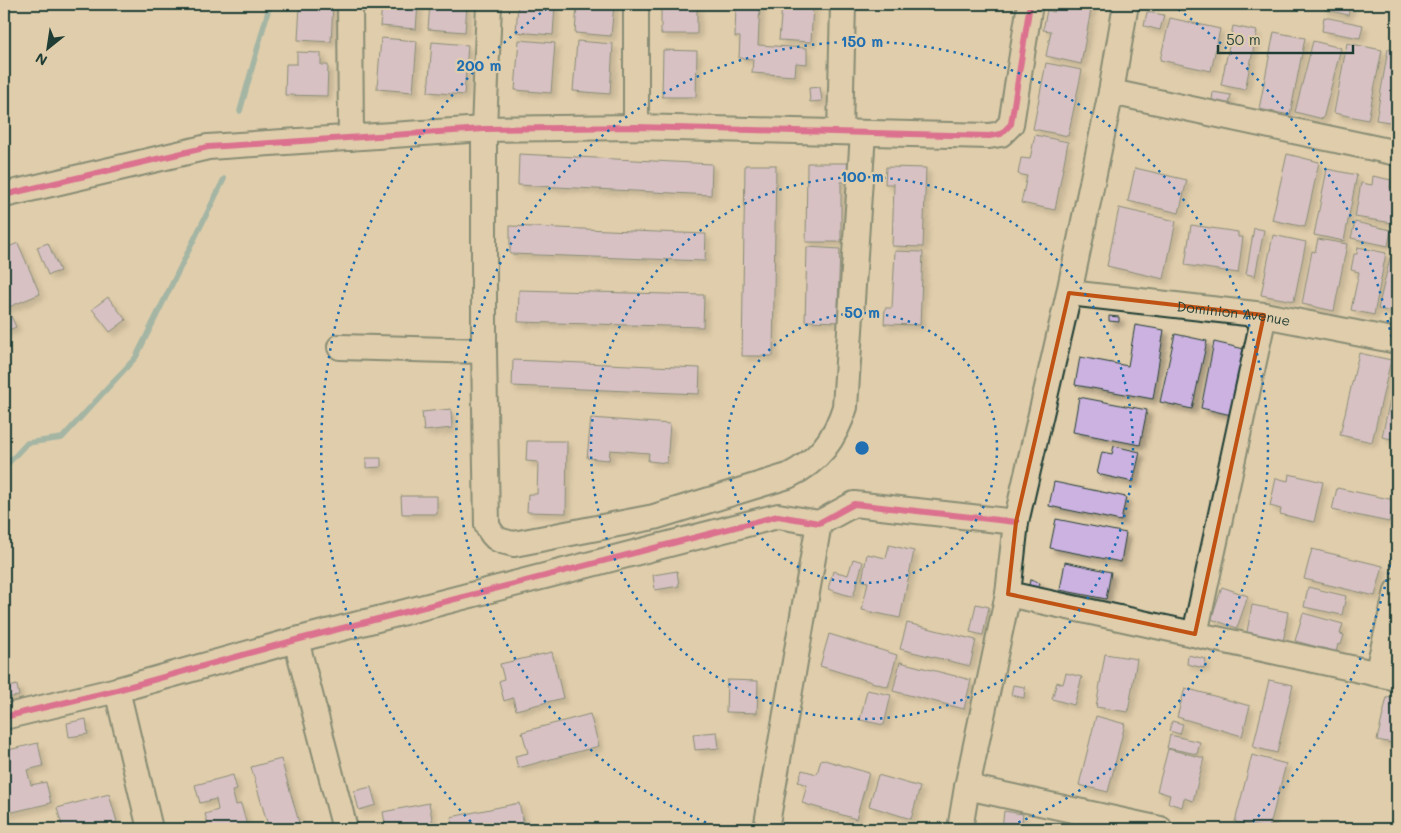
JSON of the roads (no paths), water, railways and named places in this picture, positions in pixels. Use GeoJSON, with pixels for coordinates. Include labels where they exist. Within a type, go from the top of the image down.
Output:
{"type":"FeatureCollection","features":[{"type":"Feature","properties":{"kind":"street"},"geometry":{"type":"LineString","coordinates":[[350,4],[351,138]]}},
{"type":"Feature","properties":{"kind":"street"},"geometry":{"type":"LineString","coordinates":[[489,4],[484,130],[484,351],[487,525],[492,535],[501,542],[514,544],[654,517],[788,476],[805,468],[819,455],[831,438],[840,423],[845,407],[851,133],[843,4]]}},
{"type":"Feature","properties":{"kind":"street"},"geometry":{"type":"LineString","coordinates":[[636,4],[636,128]]}},
{"type":"Feature","properties":{"kind":"street"},"geometry":{"type":"LineString","coordinates":[[4,195],[208,147],[351,138],[484,130],[636,128],[988,136],[1001,134],[1011,124],[1030,4]]}},
{"type":"Feature","properties":{"kind":"street"},"geometry":{"type":"LineString","coordinates":[[960,829],[967,787],[1008,594],[1016,522],[1111,92],[1126,4]]}},
{"type":"Feature","properties":{"kind":"street"},"geometry":{"type":"LineString","coordinates":[[1111,92],[1397,153]]}},
{"type":"Feature","properties":{"kind":"street","name":"Dominion Avenue"},"geometry":{"type":"LineString","coordinates":[[1068,293],[1264,315],[1397,341]]}},
{"type":"Feature","properties":{"kind":"street"},"geometry":{"type":"LineString","coordinates":[[1195,634],[1264,315]]}},
{"type":"Feature","properties":{"kind":"street"},"geometry":{"type":"LineString","coordinates":[[340,347],[484,351]]}},
{"type":"Feature","properties":{"kind":"street"},"geometry":{"type":"LineString","coordinates":[[4,717],[117,690],[296,640],[778,516],[819,523],[854,504],[1016,522]]}},
{"type":"Feature","properties":{"kind":"street"},"geometry":{"type":"LineString","coordinates":[[766,829],[819,523]]}},
{"type":"Feature","properties":{"kind":"street"},"geometry":{"type":"LineString","coordinates":[[1008,594],[1387,676],[1397,591]]}},
{"type":"Feature","properties":{"kind":"street"},"geometry":{"type":"LineString","coordinates":[[296,640],[345,829]]}},
{"type":"Feature","properties":{"kind":"street"},"geometry":{"type":"LineString","coordinates":[[117,690],[150,829]]}},
{"type":"Feature","properties":{"kind":"street"},"geometry":{"type":"LineString","coordinates":[[967,787],[1160,829]]}},
{"type":"Feature","properties":{"kind":"waterway"},"geometry":{"type":"LineString","coordinates":[[240,111],[270,4]]}},
{"type":"Feature","properties":{"kind":"waterway"},"geometry":{"type":"LineString","coordinates":[[4,468],[27,443],[62,438],[136,357],[224,179]]}}]}
